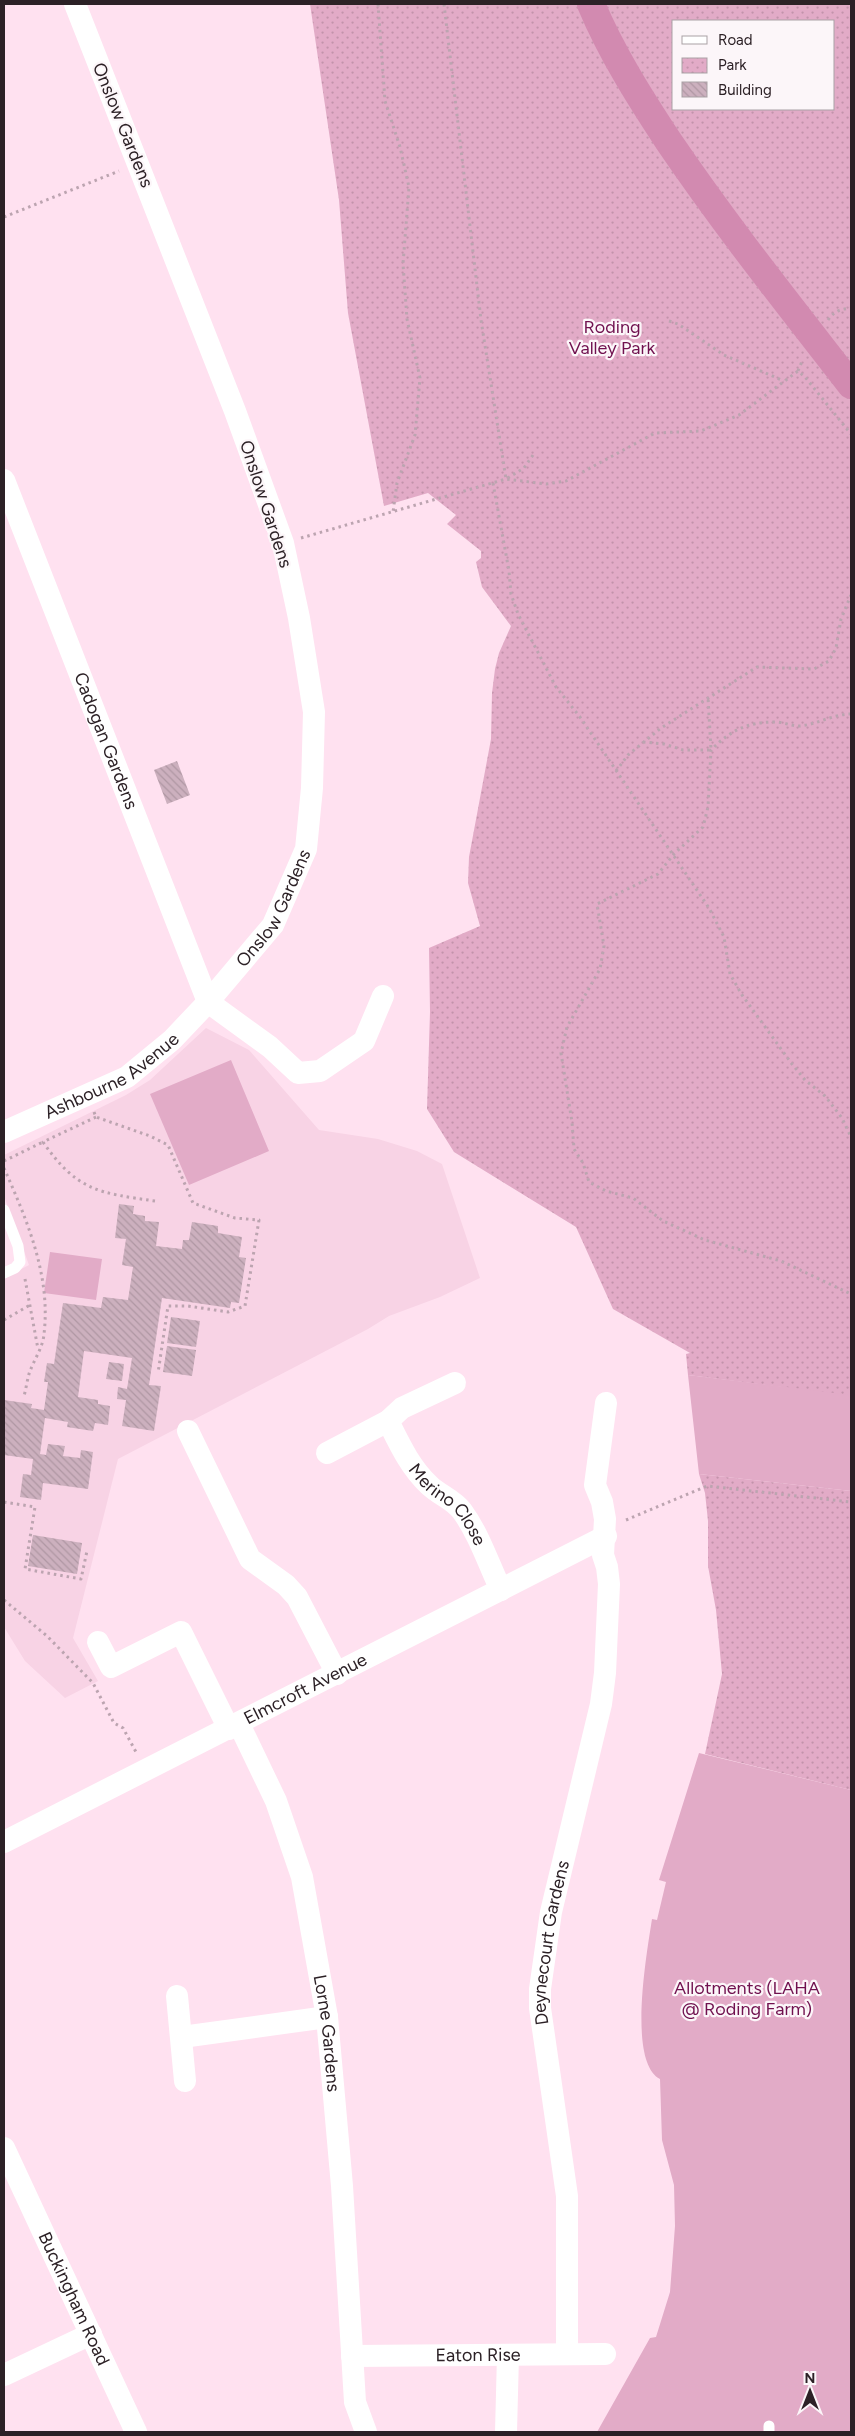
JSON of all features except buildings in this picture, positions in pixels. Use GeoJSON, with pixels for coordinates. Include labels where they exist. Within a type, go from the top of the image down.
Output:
{"type":"FeatureCollection","features":[{"type":"Feature","properties":{"kind":"highway"},"geometry":{"type":"LineString","coordinates":[[591,4],[624,68],[688,169],[737,239],[851,385]]}},
{"type":"Feature","properties":{"kind":"street","name":"Onslow Gardens"},"geometry":{"type":"LineString","coordinates":[[75,4],[235,411],[283,543],[299,618],[314,721],[312,788],[306,849],[273,925],[208,1002]]}},
{"type":"Feature","properties":{"kind":"street","name":"Cadogan Gardens"},"geometry":{"type":"LineString","coordinates":[[4,480],[208,1002]]}},
{"type":"Feature","properties":{"kind":"street"},"geometry":{"type":"LineString","coordinates":[[208,1002],[270,1047],[298,1072],[320,1071],[364,1041],[383,996]]}},
{"type":"Feature","properties":{"kind":"street","name":"Ashbourne Avenue"},"geometry":{"type":"LineString","coordinates":[[4,1132],[127,1077],[172,1040],[208,1002]]}},
{"type":"Feature","properties":{"kind":"street"},"geometry":{"type":"LineString","coordinates":[[327,1453],[388,1421],[402,1408],[456,1382]]}},
{"type":"Feature","properties":{"kind":"street","name":"Deynecourt Gardens"},"geometry":{"type":"LineString","coordinates":[[567,2354],[567,2196],[540,2008],[540,1990],[551,1912],[603,1689],[609,1584],[608,1567],[603,1554],[606,1536],[602,1502],[595,1485],[606,1403]]}},
{"type":"Feature","properties":{"kind":"street","name":"Merino Close"},"geometry":{"type":"LineString","coordinates":[[388,1421],[408,1461],[418,1474],[432,1487],[448,1497],[462,1511],[501,1590]]}},
{"type":"Feature","properties":{"kind":"street"},"geometry":{"type":"LineString","coordinates":[[188,1431],[250,1559],[286,1584],[297,1596],[337,1674]]}},
{"type":"Feature","properties":{"kind":"street","name":"Elmcroft Avenue"},"geometry":{"type":"LineString","coordinates":[[4,1842],[606,1536]]}},
{"type":"Feature","properties":{"kind":"street","name":"Lorne Gardens"},"geometry":{"type":"LineString","coordinates":[[98,1642],[111,1667],[181,1632],[276,1801],[302,1877],[327,2017],[342,2186],[355,2402],[366,2432]]}},
{"type":"Feature","properties":{"kind":"street"},"geometry":{"type":"LineString","coordinates":[[177,1996],[185,2081]]}},
{"type":"Feature","properties":{"kind":"street"},"geometry":{"type":"LineString","coordinates":[[182,2037],[327,2017]]}},
{"type":"Feature","properties":{"kind":"street","name":"Buckingham Road"},"geometry":{"type":"LineString","coordinates":[[7,2160],[136,2432]]}},
{"type":"Feature","properties":{"kind":"street"},"geometry":{"type":"LineString","coordinates":[[4,2375],[91,2334]]}},
{"type":"Feature","properties":{"kind":"street","name":"Eaton Rise"},"geometry":{"type":"LineString","coordinates":[[352,2356],[605,2354]]}},
{"type":"Feature","properties":{"kind":"street"},"geometry":{"type":"LineString","coordinates":[[506,2432],[508,2355]]}},
{"type":"Feature","properties":{"kind":"lane"},"geometry":{"type":"LineString","coordinates":[[4,1210],[18,1246],[20,1262],[15,1268],[4,1273]]}},
{"type":"Feature","properties":{"kind":"path"},"geometry":{"type":"LineString","coordinates":[[378,4],[385,101],[400,147],[409,187],[403,264],[407,319],[420,378],[415,435],[397,483],[393,512]]}},
{"type":"Feature","properties":{"kind":"path"},"geometry":{"type":"LineString","coordinates":[[444,4],[481,320],[506,479]]}},
{"type":"Feature","properties":{"kind":"path"},"geometry":{"type":"LineString","coordinates":[[4,217],[139,164]]}},
{"type":"Feature","properties":{"kind":"path"},"geometry":{"type":"LineString","coordinates":[[669,321],[678,324],[724,355],[784,381]]}},
{"type":"Feature","properties":{"kind":"path"},"geometry":{"type":"LineString","coordinates":[[506,479],[546,484],[566,481],[655,433],[701,432],[739,415],[798,371],[806,377],[851,434]]}},
{"type":"Feature","properties":{"kind":"path"},"geometry":{"type":"LineString","coordinates":[[283,543],[506,479],[524,468],[533,456]]}},
{"type":"Feature","properties":{"kind":"path"},"geometry":{"type":"LineString","coordinates":[[493,483],[509,571],[510,594],[518,614],[556,687],[580,717],[674,854],[724,936],[730,974],[742,995],[805,1080],[825,1096],[842,1118],[851,1137]]}},
{"type":"Feature","properties":{"kind":"path"},"geometry":{"type":"LineString","coordinates":[[616,771],[628,755],[643,742],[708,697],[757,667],[814,669],[829,661],[836,648],[842,619],[851,594]]}},
{"type":"Feature","properties":{"kind":"path"},"geometry":{"type":"LineString","coordinates":[[708,697],[711,750],[708,807],[703,827],[674,854],[658,874],[597,904],[604,946],[600,969],[567,1027],[561,1053],[572,1122],[574,1149],[583,1164],[589,1182],[606,1191],[633,1198],[662,1221],[705,1240],[781,1261],[851,1294]]}},
{"type":"Feature","properties":{"kind":"path"},"geometry":{"type":"LineString","coordinates":[[643,742],[664,744],[683,750],[711,750],[725,737],[749,724],[777,722],[799,726],[839,714],[851,714]]}},
{"type":"Feature","properties":{"kind":"path"},"geometry":{"type":"LineString","coordinates":[[86,1096],[96,1117]]}},
{"type":"Feature","properties":{"kind":"path"},"geometry":{"type":"LineString","coordinates":[[4,1161],[96,1117],[150,1136],[168,1146],[193,1203],[235,1218],[259,1220],[246,1306],[228,1312],[188,1306],[168,1306],[158,1373]]}},
{"type":"Feature","properties":{"kind":"path"},"geometry":{"type":"LineString","coordinates":[[43,1142],[59,1165],[88,1186],[106,1194],[155,1201]]}},
{"type":"Feature","properties":{"kind":"path"},"geometry":{"type":"LineString","coordinates":[[4,1168],[33,1236],[38,1257],[45,1315],[44,1336],[29,1375],[24,1396]]}},
{"type":"Feature","properties":{"kind":"path"},"geometry":{"type":"LineString","coordinates":[[25,1278],[39,1350]]}},
{"type":"Feature","properties":{"kind":"path"},"geometry":{"type":"LineString","coordinates":[[4,1320],[30,1305]]}},
{"type":"Feature","properties":{"kind":"path"},"geometry":{"type":"LineString","coordinates":[[606,1536],[631,1517],[707,1486],[851,1502]]}},
{"type":"Feature","properties":{"kind":"path"},"geometry":{"type":"LineString","coordinates":[[4,1502],[35,1508],[25,1569],[81,1579],[87,1551]]}},
{"type":"Feature","properties":{"kind":"path"},"geometry":{"type":"LineString","coordinates":[[4,1600],[47,1636],[94,1683],[114,1723],[123,1728],[146,1771]]}},
{"type":"Feature","properties":{"kind":"shaded area"},"geometry":{"type":"Polygon","coordinates":[[[206,1028],[249,1050],[319,1130],[378,1139],[417,1151],[442,1164],[480,1278],[440,1297],[389,1316],[368,1329],[118,1459],[73,1638],[98,1681],[65,1698],[25,1661],[4,1627],[4,1278],[29,1265],[4,1196],[4,1155],[126,1095],[150,1080],[206,1028]]]}},
{"type":"Feature","properties":{"kind":"green space","name":"Roding Valley Park"},"geometry":{"type":"Polygon","coordinates":[[[310,4],[851,4],[851,1396],[688,1375],[686,1354],[690,1353],[613,1309],[576,1227],[454,1152],[427,1109],[430,1012],[429,948],[480,926],[468,883],[469,857],[491,739],[492,693],[495,669],[499,653],[511,626],[482,587],[476,562],[481,558],[481,551],[447,524],[456,515],[428,493],[384,506],[348,313],[339,200],[310,4]]]}},
{"type":"Feature","properties":{"kind":"green space"},"geometry":{"type":"Polygon","coordinates":[[[231,1060],[269,1151],[189,1185],[150,1094],[231,1060]]]}},
{"type":"Feature","properties":{"kind":"green space"},"geometry":{"type":"Polygon","coordinates":[[[50,1252],[102,1259],[96,1300],[44,1293],[50,1252]]]}},
{"type":"Feature","properties":{"kind":"green space"},"geometry":{"type":"Polygon","coordinates":[[[688,1375],[851,1395],[851,1491],[699,1474],[688,1375]]]}},
{"type":"Feature","properties":{"kind":"green space"},"geometry":{"type":"Polygon","coordinates":[[[699,1474],[851,1491],[851,1790],[705,1754],[722,1674],[716,1610],[708,1566],[708,1521],[705,1493],[699,1474]]]}},
{"type":"Feature","properties":{"kind":"green space","name":"Allotments (LAHA @ Roding Farm)"},"geometry":{"type":"Polygon","coordinates":[[[699,1753],[851,1790],[851,2432],[597,2432],[650,2338],[656,2337],[670,2292],[675,2226],[674,2185],[662,2140],[660,2079],[650,2069],[644,2051],[642,2005],[646,1956],[652,1919],[657,1920],[666,1882],[659,1880],[699,1753]]]}}]}
